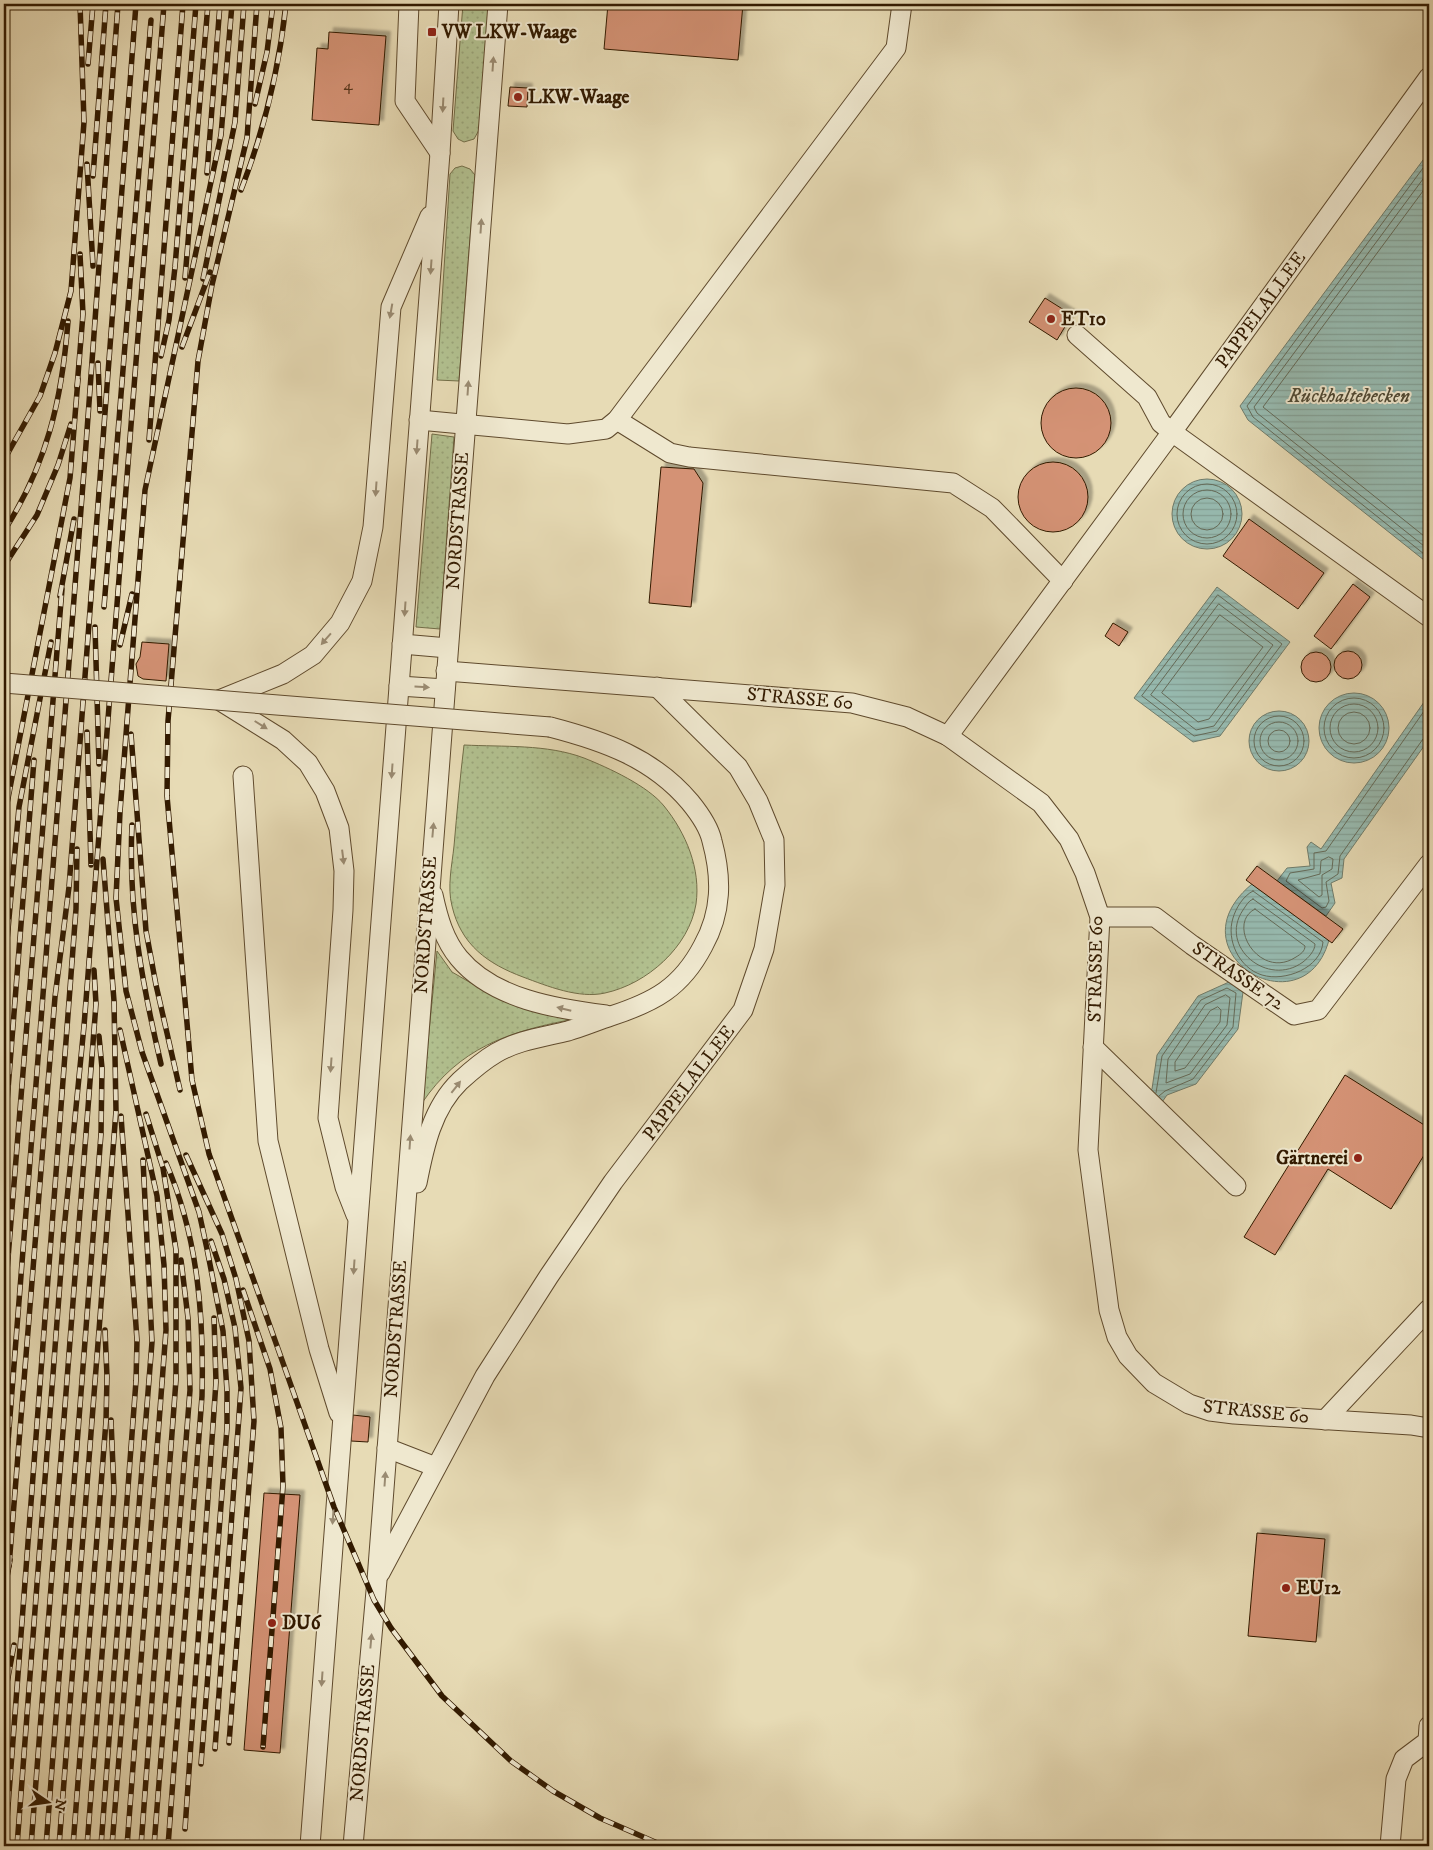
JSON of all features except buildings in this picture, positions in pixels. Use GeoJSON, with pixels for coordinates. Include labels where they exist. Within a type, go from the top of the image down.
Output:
{"type":"FeatureCollection","features":[{"type":"Feature","properties":{"kind":"street"},"geometry":{"type":"LineString","coordinates":[[409,4],[405,100],[440,153]]}},
{"type":"Feature","properties":{"kind":"street"},"geometry":{"type":"LineString","coordinates":[[310,1846],[440,153],[449,4]]}},
{"type":"Feature","properties":{"kind":"street","name":"NORDSTRASSE"},"geometry":{"type":"LineString","coordinates":[[353,1846],[377,1580],[429,878],[498,4]]}},
{"type":"Feature","properties":{"kind":"street"},"geometry":{"type":"LineString","coordinates":[[419,420],[568,434],[606,428],[617,420],[896,48],[902,4]]}},
{"type":"Feature","properties":{"kind":"street","name":"PAPPELALLEE"},"geometry":{"type":"LineString","coordinates":[[948,736],[1172,432],[1429,77]]}},
{"type":"Feature","properties":{"kind":"street"},"geometry":{"type":"LineString","coordinates":[[219,700],[283,674],[313,655],[340,623],[362,581],[373,527],[391,307],[436,201]]}},
{"type":"Feature","properties":{"kind":"street"},"geometry":{"type":"LineString","coordinates":[[1077,335],[1147,397],[1161,423],[1172,432],[1429,617]]}},
{"type":"Feature","properties":{"kind":"street"},"geometry":{"type":"LineString","coordinates":[[617,420],[670,453],[689,457],[953,483],[992,508],[1063,581]]}},
{"type":"Feature","properties":{"kind":"street"},"geometry":{"type":"LineString","coordinates":[[402,644],[448,648]]}},
{"type":"Feature","properties":{"kind":"street","name":"STRASSE 60"},"geometry":{"type":"LineString","coordinates":[[399,686],[446,680],[657,687],[852,703],[907,717],[948,736],[1041,804],[1069,839],[1086,873],[1100,917],[1088,1150],[1109,1310],[1117,1338],[1128,1356],[1154,1383],[1189,1404],[1210,1411],[1411,1425],[1429,1428]]}},
{"type":"Feature","properties":{"kind":"street"},"geometry":{"type":"LineString","coordinates":[[4,683],[550,727],[580,735],[630,754],[655,769],[676,785],[698,812],[711,837],[719,868],[719,899],[713,928],[696,959],[677,983],[654,1000],[568,1030],[534,1038],[496,1053],[459,1082],[434,1118],[425,1144],[401,1265]]}},
{"type":"Feature","properties":{"kind":"street","name":"PAPPELALLEE"},"geometry":{"type":"LineString","coordinates":[[377,1580],[485,1376],[548,1276],[614,1182],[743,1010],[764,949],[775,885],[774,840],[758,800],[738,767],[657,687]]}},
{"type":"Feature","properties":{"kind":"street"},"geometry":{"type":"LineString","coordinates":[[219,700],[283,740],[308,763],[325,791],[339,828],[344,871],[328,1118],[345,1187],[357,1219]]}},
{"type":"Feature","properties":{"kind":"street"},"geometry":{"type":"LineString","coordinates":[[243,776],[268,1141],[318,1349],[342,1421]]}},
{"type":"Feature","properties":{"kind":"street","name":"STRASSE 72"},"geometry":{"type":"LineString","coordinates":[[1100,917],[1156,917],[1192,945],[1294,1015],[1318,1010],[1429,864]]}},
{"type":"Feature","properties":{"kind":"street"},"geometry":{"type":"LineString","coordinates":[[429,878],[437,916],[447,940],[460,959],[476,974],[493,985],[526,999],[573,1011],[612,1016]]}},
{"type":"Feature","properties":{"kind":"street"},"geometry":{"type":"LineString","coordinates":[[1094,1047],[1236,1186]]}},
{"type":"Feature","properties":{"kind":"street"},"geometry":{"type":"LineString","coordinates":[[1325,1420],[1429,1309]]}},
{"type":"Feature","properties":{"kind":"street"},"geometry":{"type":"LineString","coordinates":[[387,1448],[436,1468]]}},
{"type":"Feature","properties":{"kind":"street"},"geometry":{"type":"LineString","coordinates":[[1390,1846],[1396,1779],[1404,1759],[1429,1736]]}},
{"type":"Feature","properties":{"kind":"green space"},"geometry":{"type":"Polygon","coordinates":[[[463,4],[489,4],[479,130],[474,139],[464,142],[458,139],[453,131],[463,4]]]}},
{"type":"Feature","properties":{"kind":"green space"},"geometry":{"type":"Polygon","coordinates":[[[462,166],[470,169],[475,175],[459,381],[437,380],[450,174],[455,168],[462,166]]]}},
{"type":"Feature","properties":{"kind":"green space"},"geometry":{"type":"Polygon","coordinates":[[[432,434],[454,437],[440,629],[416,627],[432,434]]]}},
{"type":"Feature","properties":{"kind":"green space"},"geometry":{"type":"Polygon","coordinates":[[[464,745],[540,748],[584,758],[627,778],[648,791],[664,806],[679,828],[690,852],[694,865],[697,891],[692,920],[685,935],[664,961],[636,981],[621,988],[605,993],[574,993],[553,988],[510,972],[488,959],[469,942],[456,920],[450,891],[464,745]]]}},
{"type":"Feature","properties":{"kind":"green space"},"geometry":{"type":"Polygon","coordinates":[[[437,951],[452,972],[490,994],[569,1020],[525,1030],[486,1045],[452,1069],[436,1084],[422,1103],[437,951]]]}},
{"type":"Feature","properties":{"kind":"water","name":"Rückhaltebecken"},"geometry":{"type":"Polygon","coordinates":[[[1429,152],[1429,564],[1248,420],[1240,406],[1429,152]]]}},
{"type":"Feature","properties":{"kind":"water"},"geometry":{"type":"Polygon","coordinates":[[[1207,479],[1220,482],[1232,489],[1239,501],[1242,514],[1239,527],[1232,539],[1220,546],[1207,549],[1194,546],[1182,539],[1175,527],[1172,514],[1175,501],[1182,489],[1194,482],[1207,479]]]}},
{"type":"Feature","properties":{"kind":"water"},"geometry":{"type":"Polygon","coordinates":[[[1217,587],[1290,642],[1220,736],[1193,742],[1134,698],[1217,587]]]}},
{"type":"Feature","properties":{"kind":"water"},"geometry":{"type":"Polygon","coordinates":[[[1354,693],[1367,696],[1379,703],[1386,715],[1389,728],[1386,741],[1379,753],[1367,760],[1354,763],[1341,760],[1329,753],[1322,741],[1319,728],[1322,715],[1329,703],[1341,696],[1354,693]]]}},
{"type":"Feature","properties":{"kind":"water"},"geometry":{"type":"Polygon","coordinates":[[[1429,695],[1429,739],[1344,859],[1342,878],[1331,883],[1335,903],[1326,916],[1277,881],[1287,868],[1310,866],[1307,847],[1311,842],[1321,849],[1429,695]]]}},
{"type":"Feature","properties":{"kind":"water"},"geometry":{"type":"Polygon","coordinates":[[[1273,711],[1285,711],[1296,716],[1304,724],[1309,735],[1307,753],[1296,766],[1285,771],[1273,771],[1262,766],[1254,758],[1249,747],[1249,735],[1254,724],[1262,716],[1273,711]]]}},
{"type":"Feature","properties":{"kind":"water"},"geometry":{"type":"Polygon","coordinates":[[[1252,884],[1329,940],[1315,967],[1295,980],[1272,981],[1250,972],[1233,956],[1226,935],[1230,910],[1252,884]]]}},
{"type":"Feature","properties":{"kind":"water"},"geometry":{"type":"Polygon","coordinates":[[[1229,982],[1243,992],[1238,1029],[1196,1084],[1167,1095],[1160,1105],[1147,1094],[1152,1089],[1157,1055],[1198,996],[1229,982]]]}},
{"type":"Feature","properties":{"kind":"railway"},"geometry":{"type":"LineString","coordinates":[[4,460],[40,396],[55,353],[71,291],[84,122],[80,4]]}},
{"type":"Feature","properties":{"kind":"railway"},"geometry":{"type":"LineString","coordinates":[[88,64],[93,4]]}},
{"type":"Feature","properties":{"kind":"railway"},"geometry":{"type":"LineString","coordinates":[[93,176],[106,4]]}},
{"type":"Feature","properties":{"kind":"railway"},"geometry":{"type":"LineString","coordinates":[[4,1493],[85,458],[118,4]]}},
{"type":"Feature","properties":{"kind":"railway"},"geometry":{"type":"LineString","coordinates":[[9,1566],[55,997],[69,887],[136,4]]}},
{"type":"Feature","properties":{"kind":"railway"},"geometry":{"type":"LineString","coordinates":[[17,1846],[64,1230],[84,1026],[164,4]]}},
{"type":"Feature","properties":{"kind":"railway"},"geometry":{"type":"LineString","coordinates":[[149,440],[183,4]]}},
{"type":"Feature","properties":{"kind":"railway"},"geometry":{"type":"LineString","coordinates":[[161,356],[169,320],[175,267],[196,4]]}},
{"type":"Feature","properties":{"kind":"railway"},"geometry":{"type":"LineString","coordinates":[[185,278],[208,4]]}},
{"type":"Feature","properties":{"kind":"railway"},"geometry":{"type":"LineString","coordinates":[[207,173],[220,4]]}},
{"type":"Feature","properties":{"kind":"railway"},"geometry":{"type":"LineString","coordinates":[[201,1764],[227,1428],[227,1391],[223,1331],[199,1212],[142,1052],[126,991],[116,898],[120,812],[145,490],[221,135],[232,4]]}},
{"type":"Feature","properties":{"kind":"railway"},"geometry":{"type":"LineString","coordinates":[[203,279],[235,122],[244,4]]}},
{"type":"Feature","properties":{"kind":"railway"},"geometry":{"type":"LineString","coordinates":[[257,4],[247,138],[212,285],[198,361],[168,721],[167,796],[192,1080],[209,1154],[334,1507],[374,1600],[391,1628],[442,1696],[511,1761],[553,1791],[600,1818],[664,1846]]}},
{"type":"Feature","properties":{"kind":"railway"},"geometry":{"type":"LineString","coordinates":[[255,104],[267,52],[273,4]]}},
{"type":"Feature","properties":{"kind":"railway"},"geometry":{"type":"LineString","coordinates":[[241,190],[250,167],[270,99],[286,4]]}},
{"type":"Feature","properties":{"kind":"railway"},"geometry":{"type":"LineString","coordinates":[[104,607],[151,20]]}},
{"type":"Feature","properties":{"kind":"railway"},"geometry":{"type":"LineString","coordinates":[[87,164],[93,266]]}},
{"type":"Feature","properties":{"kind":"railway"},"geometry":{"type":"LineString","coordinates":[[77,387],[83,314],[80,254]]}},
{"type":"Feature","properties":{"kind":"railway"},"geometry":{"type":"LineString","coordinates":[[182,347],[210,272]]}},
{"type":"Feature","properties":{"kind":"railway"},"geometry":{"type":"LineString","coordinates":[[4,531],[31,481],[42,456],[50,430],[62,378],[68,321]]}},
{"type":"Feature","properties":{"kind":"railway"},"geometry":{"type":"LineString","coordinates":[[98,363],[100,411]]}},
{"type":"Feature","properties":{"kind":"railway"},"geometry":{"type":"LineString","coordinates":[[4,819],[70,478],[78,379]]}},
{"type":"Feature","properties":{"kind":"railway"},"geometry":{"type":"LineString","coordinates":[[4,566],[37,515],[58,465],[71,424]]}},
{"type":"Feature","properties":{"kind":"railway"},"geometry":{"type":"LineString","coordinates":[[60,596],[74,519]]}},
{"type":"Feature","properties":{"kind":"railway"},"geometry":{"type":"LineString","coordinates":[[4,1308],[62,589]]}},
{"type":"Feature","properties":{"kind":"railway"},"geometry":{"type":"LineString","coordinates":[[120,645],[132,594]]}},
{"type":"Feature","properties":{"kind":"railway"},"geometry":{"type":"LineString","coordinates":[[95,627],[99,764]]}},
{"type":"Feature","properties":{"kind":"railway"},"geometry":{"type":"LineString","coordinates":[[4,974],[19,807],[51,642]]}},
{"type":"Feature","properties":{"kind":"railway"},"geometry":{"type":"LineString","coordinates":[[87,732],[91,865]]}},
{"type":"Feature","properties":{"kind":"railway"},"geometry":{"type":"LineString","coordinates":[[131,734],[146,931],[156,985],[180,1090]]}},
{"type":"Feature","properties":{"kind":"railway"},"geometry":{"type":"LineString","coordinates":[[4,1140],[34,760]]}},
{"type":"Feature","properties":{"kind":"railway"},"geometry":{"type":"LineString","coordinates":[[132,825],[131,856],[134,916],[142,975],[161,1064]]}},
{"type":"Feature","properties":{"kind":"railway"},"geometry":{"type":"LineString","coordinates":[[5,1846],[76,909],[77,849]]}},
{"type":"Feature","properties":{"kind":"railway"},"geometry":{"type":"LineString","coordinates":[[59,1846],[116,1111],[114,1001],[103,859]]}},
{"type":"Feature","properties":{"kind":"railway"},"geometry":{"type":"LineString","coordinates":[[31,1846],[96,1004],[94,970]]}},
{"type":"Feature","properties":{"kind":"railway"},"geometry":{"type":"LineString","coordinates":[[120,1030],[157,1196],[164,1265],[166,1330],[127,1846]]}},
{"type":"Feature","properties":{"kind":"railway"},"geometry":{"type":"LineString","coordinates":[[46,1846],[101,1134],[102,1068],[99,1036]]}},
{"type":"Feature","properties":{"kind":"railway"},"geometry":{"type":"LineString","coordinates":[[141,1846],[176,1380],[176,1250],[163,1168],[146,1114]]}},
{"type":"Feature","properties":{"kind":"railway"},"geometry":{"type":"LineString","coordinates":[[101,1846],[136,1381],[137,1340],[121,1116]]}},
{"type":"Feature","properties":{"kind":"railway"},"geometry":{"type":"LineString","coordinates":[[186,1155],[222,1234],[236,1279],[249,1341],[254,1421],[229,1743]]}},
{"type":"Feature","properties":{"kind":"railway"},"geometry":{"type":"LineString","coordinates":[[112,1846],[152,1342],[143,1160]]}},
{"type":"Feature","properties":{"kind":"railway"},"geometry":{"type":"LineString","coordinates":[[166,1163],[177,1191],[192,1248],[197,1277],[202,1336],[202,1396],[168,1846]]}},
{"type":"Feature","properties":{"kind":"railway"},"geometry":{"type":"LineString","coordinates":[[211,1241],[224,1279],[235,1328],[241,1388],[215,1749]]}},
{"type":"Feature","properties":{"kind":"railway"},"geometry":{"type":"LineString","coordinates":[[154,1846],[190,1390],[188,1318],[181,1260]]}},
{"type":"Feature","properties":{"kind":"railway"},"geometry":{"type":"LineString","coordinates":[[243,1290],[270,1369],[281,1428],[283,1486],[263,1747]]}},
{"type":"Feature","properties":{"kind":"railway"},"geometry":{"type":"LineString","coordinates":[[185,1829],[216,1382],[214,1318]]}},
{"type":"Feature","properties":{"kind":"railway"},"geometry":{"type":"LineString","coordinates":[[73,1846],[106,1421],[105,1330]]}},
{"type":"Feature","properties":{"kind":"railway"},"geometry":{"type":"LineString","coordinates":[[87,1846],[114,1491],[111,1420]]}},
{"type":"Feature","properties":{"kind":"railway"},"geometry":{"type":"LineString","coordinates":[[4,1594],[10,1560]]}},
{"type":"Feature","properties":{"kind":"railway"},"geometry":{"type":"LineString","coordinates":[[4,1699],[14,1645]]}},
{"type":"Feature","properties":{"kind":"place","name":"VW LKW-Waage"},"geometry":{"type":"Point","coordinates":[432,32]}},
{"type":"Feature","properties":{"kind":"place","name":"LKW-Waage"},"geometry":{"type":"Point","coordinates":[518,97]}},
{"type":"Feature","properties":{"kind":"place","name":"ET10"},"geometry":{"type":"Point","coordinates":[1051,319]}},
{"type":"Feature","properties":{"kind":"place","name":"Gärtnerei"},"geometry":{"type":"Point","coordinates":[1358,1158]}},
{"type":"Feature","properties":{"kind":"place","name":"EU12"},"geometry":{"type":"Point","coordinates":[1286,1588]}},
{"type":"Feature","properties":{"kind":"place","name":"DU6"},"geometry":{"type":"Point","coordinates":[272,1623]}}]}
